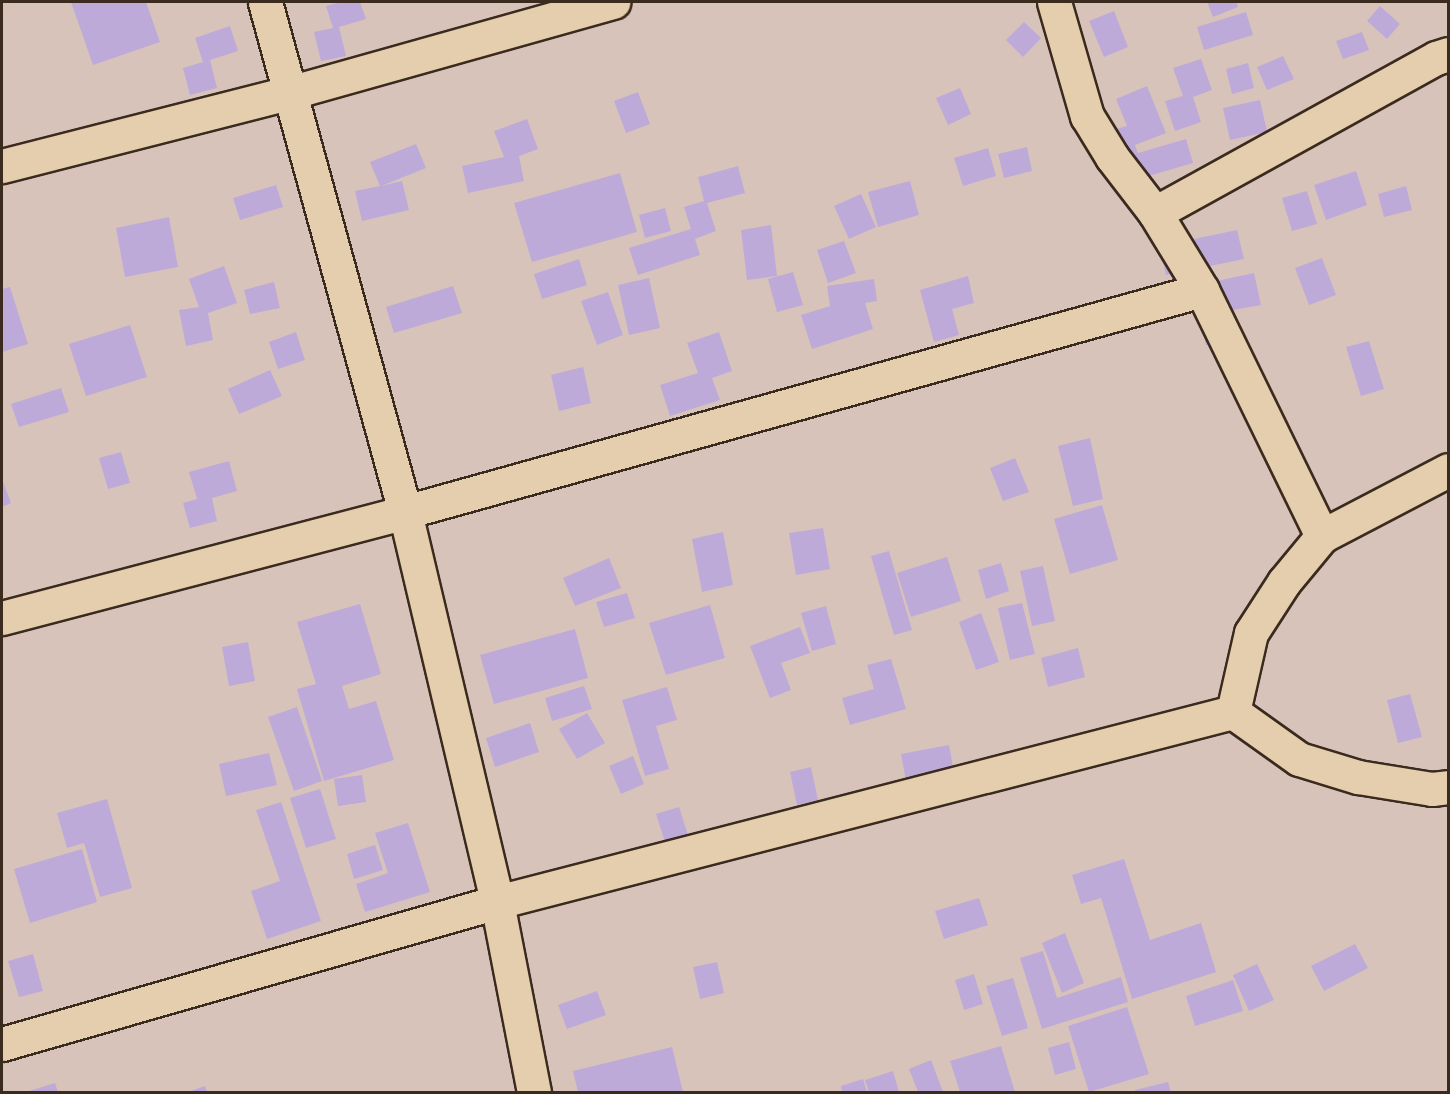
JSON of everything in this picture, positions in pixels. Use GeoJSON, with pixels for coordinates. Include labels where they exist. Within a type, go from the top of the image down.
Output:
{"type":"FeatureCollection","features":[{"type":"Feature","properties":{"kind":"street"},"geometry":{"type":"LineString","coordinates":[[265,2],[405,512],[496,902],[534,1092]]}},
{"type":"Feature","properties":{"kind":"street"},"geometry":{"type":"LineString","coordinates":[[2,166],[289,93],[613,2]]}},
{"type":"Feature","properties":{"kind":"street"},"geometry":{"type":"LineString","coordinates":[[1054,2],[1087,116],[1112,158],[1155,213],[1202,290],[1322,536]]}},
{"type":"Feature","properties":{"kind":"street"},"geometry":{"type":"LineString","coordinates":[[1155,213],[1436,57],[1449,54]]}},
{"type":"Feature","properties":{"kind":"street"},"geometry":{"type":"LineString","coordinates":[[2,618],[405,512],[1202,290]]}},
{"type":"Feature","properties":{"kind":"street"},"geometry":{"type":"LineString","coordinates":[[1233,712],[1251,633],[1284,582],[1322,536],[1449,470]]}},
{"type":"Feature","properties":{"kind":"street"},"geometry":{"type":"LineString","coordinates":[[2,1044],[496,902],[1233,712],[1299,759],[1358,777],[1432,789],[1449,788]]}},
{"type":"Feature","properties":{"kind":"building"},"geometry":{"type":"Polygon","coordinates":[[[71,2],[146,2],[160,42],[93,65],[71,2]]]}},
{"type":"Feature","properties":{"kind":"building"},"geometry":{"type":"Polygon","coordinates":[[[341,2],[360,2],[366,19],[339,27],[346,56],[321,61],[314,32],[333,28],[326,6],[341,2]]]}},
{"type":"Feature","properties":{"kind":"building"},"geometry":{"type":"Polygon","coordinates":[[[1207,2],[1236,2],[1238,7],[1213,17],[1207,2]]]}},
{"type":"Feature","properties":{"kind":"building"},"geometry":{"type":"Polygon","coordinates":[[[1380,6],[1400,24],[1387,39],[1367,21],[1380,6]]]}},
{"type":"Feature","properties":{"kind":"building"},"geometry":{"type":"Polygon","coordinates":[[[1114,11],[1128,47],[1104,57],[1089,21],[1114,11]]]}},
{"type":"Feature","properties":{"kind":"building"},"geometry":{"type":"Polygon","coordinates":[[[1246,12],[1253,35],[1204,50],[1197,27],[1246,12]]]}},
{"type":"Feature","properties":{"kind":"building"},"geometry":{"type":"Polygon","coordinates":[[[1024,22],[1041,38],[1023,57],[1006,40],[1024,22]]]}},
{"type":"Feature","properties":{"kind":"building"},"geometry":{"type":"Polygon","coordinates":[[[230,26],[238,51],[210,60],[217,88],[190,95],[183,68],[203,62],[195,38],[230,26]]]}},
{"type":"Feature","properties":{"kind":"building"},"geometry":{"type":"Polygon","coordinates":[[[1362,32],[1369,50],[1343,59],[1336,41],[1362,32]]]}},
{"type":"Feature","properties":{"kind":"building"},"geometry":{"type":"Polygon","coordinates":[[[1283,56],[1294,79],[1267,90],[1257,67],[1283,56]]]}},
{"type":"Feature","properties":{"kind":"building"},"geometry":{"type":"Polygon","coordinates":[[[1201,59],[1212,90],[1193,97],[1201,122],[1175,131],[1165,101],[1183,96],[1173,68],[1201,59]]]}},
{"type":"Feature","properties":{"kind":"building"},"geometry":{"type":"Polygon","coordinates":[[[1248,63],[1254,88],[1232,94],[1226,69],[1248,63]]]}},
{"type":"Feature","properties":{"kind":"building"},"geometry":{"type":"Polygon","coordinates":[[[1147,86],[1166,133],[1135,145],[1138,153],[1186,139],[1193,163],[1118,185],[1102,133],[1127,126],[1116,99],[1147,86]]]}},
{"type":"Feature","properties":{"kind":"building"},"geometry":{"type":"Polygon","coordinates":[[[960,88],[971,114],[948,125],[936,98],[960,88]]]}},
{"type":"Feature","properties":{"kind":"building"},"geometry":{"type":"Polygon","coordinates":[[[638,92],[650,124],[626,133],[614,101],[638,92]]]}},
{"type":"Feature","properties":{"kind":"building"},"geometry":{"type":"Polygon","coordinates":[[[1260,100],[1267,132],[1230,140],[1223,108],[1260,100]]]}},
{"type":"Feature","properties":{"kind":"building"},"geometry":{"type":"Polygon","coordinates":[[[527,119],[538,149],[519,156],[524,181],[468,193],[462,166],[504,157],[494,131],[527,119]]]}},
{"type":"Feature","properties":{"kind":"building"},"geometry":{"type":"Polygon","coordinates":[[[416,144],[426,168],[381,186],[402,181],[409,210],[362,221],[355,191],[380,186],[370,162],[416,144]]]}},
{"type":"Feature","properties":{"kind":"building"},"geometry":{"type":"Polygon","coordinates":[[[1027,147],[1032,171],[1004,178],[998,154],[1027,147]]]}},
{"type":"Feature","properties":{"kind":"building"},"geometry":{"type":"Polygon","coordinates":[[[988,148],[996,176],[963,186],[954,158],[988,148]]]}},
{"type":"Feature","properties":{"kind":"building"},"geometry":{"type":"Polygon","coordinates":[[[738,166],[745,193],[707,203],[716,231],[695,239],[700,255],[638,275],[629,248],[691,229],[684,207],[704,201],[698,177],[738,166]]]}},
{"type":"Feature","properties":{"kind":"building"},"geometry":{"type":"Polygon","coordinates":[[[1356,171],[1367,205],[1326,220],[1314,185],[1356,171]]]}},
{"type":"Feature","properties":{"kind":"building"},"geometry":{"type":"Polygon","coordinates":[[[620,173],[637,232],[532,262],[514,203],[620,173]]]}},
{"type":"Feature","properties":{"kind":"building"},"geometry":{"type":"Polygon","coordinates":[[[910,181],[919,215],[878,227],[868,192],[910,181]]]}},
{"type":"Feature","properties":{"kind":"building"},"geometry":{"type":"Polygon","coordinates":[[[276,185],[283,207],[240,220],[233,198],[276,185]]]}},
{"type":"Feature","properties":{"kind":"building"},"geometry":{"type":"Polygon","coordinates":[[[1406,186],[1412,210],[1384,217],[1378,194],[1406,186]]]}},
{"type":"Feature","properties":{"kind":"building"},"geometry":{"type":"Polygon","coordinates":[[[1307,191],[1317,224],[1292,231],[1282,198],[1307,191]]]}},
{"type":"Feature","properties":{"kind":"building"},"geometry":{"type":"Polygon","coordinates":[[[861,194],[876,227],[849,239],[834,206],[861,194]]]}},
{"type":"Feature","properties":{"kind":"building"},"geometry":{"type":"Polygon","coordinates":[[[665,208],[671,231],[645,238],[639,215],[665,208]]]}},
{"type":"Feature","properties":{"kind":"building"},"geometry":{"type":"Polygon","coordinates":[[[169,217],[178,267],[125,277],[116,228],[169,217]]]}},
{"type":"Feature","properties":{"kind":"building"},"geometry":{"type":"Polygon","coordinates":[[[771,225],[777,276],[747,280],[741,230],[771,225]]]}},
{"type":"Feature","properties":{"kind":"building"},"geometry":{"type":"Polygon","coordinates":[[[1237,230],[1244,259],[1166,275],[1160,246],[1237,230]]]}},
{"type":"Feature","properties":{"kind":"building"},"geometry":{"type":"Polygon","coordinates":[[[844,241],[856,273],[828,283],[817,250],[844,241]]]}},
{"type":"Feature","properties":{"kind":"building"},"geometry":{"type":"Polygon","coordinates":[[[1322,258],[1336,295],[1309,305],[1295,268],[1322,258]]]}},
{"type":"Feature","properties":{"kind":"building"},"geometry":{"type":"Polygon","coordinates":[[[579,259],[587,285],[542,299],[534,274],[579,259]]]}},
{"type":"Feature","properties":{"kind":"building"},"geometry":{"type":"Polygon","coordinates":[[[224,266],[237,303],[208,313],[213,340],[186,346],[179,310],[199,307],[189,279],[224,266]]]}},
{"type":"Feature","properties":{"kind":"building"},"geometry":{"type":"Polygon","coordinates":[[[793,272],[803,305],[777,312],[768,279],[793,272]]]}},
{"type":"Feature","properties":{"kind":"building"},"geometry":{"type":"Polygon","coordinates":[[[1254,273],[1261,305],[1233,310],[1239,337],[1206,345],[1200,318],[1212,282],[1254,273]]]}},
{"type":"Feature","properties":{"kind":"building"},"geometry":{"type":"Polygon","coordinates":[[[968,276],[974,303],[952,309],[959,335],[934,342],[920,290],[968,276]]]}},
{"type":"Feature","properties":{"kind":"building"},"geometry":{"type":"Polygon","coordinates":[[[649,278],[660,328],[629,335],[618,285],[649,278]]]}},
{"type":"Feature","properties":{"kind":"building"},"geometry":{"type":"Polygon","coordinates":[[[874,279],[877,301],[865,303],[873,329],[812,349],[801,315],[830,306],[827,286],[874,279]]]}},
{"type":"Feature","properties":{"kind":"building"},"geometry":{"type":"Polygon","coordinates":[[[274,282],[280,308],[250,314],[244,290],[274,282]]]}},
{"type":"Feature","properties":{"kind":"building"},"geometry":{"type":"Polygon","coordinates":[[[453,286],[462,313],[394,333],[386,307],[453,286]]]}},
{"type":"Feature","properties":{"kind":"building"},"geometry":{"type":"Polygon","coordinates":[[[10,287],[28,344],[2,352],[2,289],[10,287]]]}},
{"type":"Feature","properties":{"kind":"building"},"geometry":{"type":"Polygon","coordinates":[[[608,292],[623,335],[597,345],[581,301],[608,292]]]}},
{"type":"Feature","properties":{"kind":"building"},"geometry":{"type":"Polygon","coordinates":[[[130,325],[147,377],[86,396],[69,344],[130,325]]]}},
{"type":"Feature","properties":{"kind":"building"},"geometry":{"type":"Polygon","coordinates":[[[296,332],[305,360],[278,369],[269,342],[296,332]]]}},
{"type":"Feature","properties":{"kind":"building"},"geometry":{"type":"Polygon","coordinates":[[[719,332],[732,371],[712,378],[720,400],[670,416],[660,385],[698,373],[687,343],[719,332]]]}},
{"type":"Feature","properties":{"kind":"building"},"geometry":{"type":"Polygon","coordinates":[[[1369,341],[1384,389],[1361,396],[1346,347],[1369,341]]]}},
{"type":"Feature","properties":{"kind":"building"},"geometry":{"type":"Polygon","coordinates":[[[583,367],[591,403],[559,411],[551,375],[583,367]]]}},
{"type":"Feature","properties":{"kind":"building"},"geometry":{"type":"Polygon","coordinates":[[[270,370],[282,396],[239,414],[228,389],[270,370]]]}},
{"type":"Feature","properties":{"kind":"building"},"geometry":{"type":"Polygon","coordinates":[[[61,388],[69,412],[19,427],[11,404],[61,388]]]}},
{"type":"Feature","properties":{"kind":"building"},"geometry":{"type":"Polygon","coordinates":[[[1090,438],[1103,499],[1073,506],[1058,446],[1090,438]]]}},
{"type":"Feature","properties":{"kind":"building"},"geometry":{"type":"Polygon","coordinates":[[[121,452],[130,483],[108,489],[99,458],[121,452]]]}},
{"type":"Feature","properties":{"kind":"building"},"geometry":{"type":"Polygon","coordinates":[[[1015,458],[1029,492],[1003,501],[990,468],[1015,458]]]}},
{"type":"Feature","properties":{"kind":"building"},"geometry":{"type":"Polygon","coordinates":[[[229,461],[237,491],[212,498],[217,521],[190,528],[183,503],[197,499],[189,472],[229,461]]]}},
{"type":"Feature","properties":{"kind":"building"},"geometry":{"type":"Polygon","coordinates":[[[2,479],[11,503],[2,507],[2,479]]]}},
{"type":"Feature","properties":{"kind":"building"},"geometry":{"type":"Polygon","coordinates":[[[1102,505],[1118,560],[1070,574],[1054,519],[1102,505]]]}},
{"type":"Feature","properties":{"kind":"building"},"geometry":{"type":"Polygon","coordinates":[[[823,528],[830,569],[796,575],[789,533],[823,528]]]}},
{"type":"Feature","properties":{"kind":"building"},"geometry":{"type":"Polygon","coordinates":[[[723,532],[733,585],[702,592],[692,539],[723,532]]]}},
{"type":"Feature","properties":{"kind":"building"},"geometry":{"type":"Polygon","coordinates":[[[889,551],[912,630],[894,635],[871,556],[889,551]]]}},
{"type":"Feature","properties":{"kind":"building"},"geometry":{"type":"Polygon","coordinates":[[[947,557],[961,601],[911,617],[897,573],[947,557]]]}},
{"type":"Feature","properties":{"kind":"building"},"geometry":{"type":"Polygon","coordinates":[[[609,558],[621,588],[575,606],[563,578],[609,558]]]}},
{"type":"Feature","properties":{"kind":"building"},"geometry":{"type":"Polygon","coordinates":[[[1001,563],[1009,591],[986,599],[978,570],[1001,563]]]}},
{"type":"Feature","properties":{"kind":"building"},"geometry":{"type":"Polygon","coordinates":[[[1043,566],[1055,621],[1032,626],[1020,571],[1043,566]]]}},
{"type":"Feature","properties":{"kind":"building"},"geometry":{"type":"Polygon","coordinates":[[[627,593],[635,618],[604,627],[596,602],[627,593]]]}},
{"type":"Feature","properties":{"kind":"building"},"geometry":{"type":"Polygon","coordinates":[[[1022,603],[1035,654],[1010,660],[998,608],[1022,603]]]}},
{"type":"Feature","properties":{"kind":"building"},"geometry":{"type":"Polygon","coordinates":[[[360,604],[381,674],[342,686],[349,709],[376,701],[394,760],[324,781],[297,689],[316,684],[297,622],[360,604]]]}},
{"type":"Feature","properties":{"kind":"building"},"geometry":{"type":"Polygon","coordinates":[[[710,605],[725,658],[666,675],[649,623],[710,605]]]}},
{"type":"Feature","properties":{"kind":"building"},"geometry":{"type":"Polygon","coordinates":[[[826,606],[836,644],[812,651],[801,613],[826,606]]]}},
{"type":"Feature","properties":{"kind":"building"},"geometry":{"type":"Polygon","coordinates":[[[981,613],[999,662],[976,670],[959,622],[981,613]]]}},
{"type":"Feature","properties":{"kind":"building"},"geometry":{"type":"Polygon","coordinates":[[[800,627],[810,653],[781,663],[791,690],[770,698],[750,646],[800,627]]]}},
{"type":"Feature","properties":{"kind":"building"},"geometry":{"type":"Polygon","coordinates":[[[575,629],[588,678],[494,704],[480,655],[575,629]]]}},
{"type":"Feature","properties":{"kind":"building"},"geometry":{"type":"Polygon","coordinates":[[[248,642],[255,681],[229,686],[222,647],[248,642]]]}},
{"type":"Feature","properties":{"kind":"building"},"geometry":{"type":"Polygon","coordinates":[[[1078,648],[1085,677],[1048,687],[1041,658],[1078,648]]]}},
{"type":"Feature","properties":{"kind":"building"},"geometry":{"type":"Polygon","coordinates":[[[891,659],[906,709],[850,725],[842,698],[874,689],[867,665],[891,659]]]}},
{"type":"Feature","properties":{"kind":"building"},"geometry":{"type":"Polygon","coordinates":[[[584,686],[592,709],[552,721],[545,698],[584,686]]]}},
{"type":"Feature","properties":{"kind":"building"},"geometry":{"type":"Polygon","coordinates":[[[667,687],[677,720],[656,726],[669,769],[645,776],[622,700],[667,687]]]}},
{"type":"Feature","properties":{"kind":"building"},"geometry":{"type":"Polygon","coordinates":[[[1410,694],[1422,737],[1398,743],[1387,700],[1410,694]]]}},
{"type":"Feature","properties":{"kind":"building"},"geometry":{"type":"Polygon","coordinates":[[[297,707],[322,781],[294,791],[268,717],[297,707]]]}},
{"type":"Feature","properties":{"kind":"building"},"geometry":{"type":"Polygon","coordinates":[[[587,713],[605,743],[577,759],[559,729],[587,713]]]}},
{"type":"Feature","properties":{"kind":"building"},"geometry":{"type":"Polygon","coordinates":[[[530,723],[539,752],[495,767],[486,738],[530,723]]]}},
{"type":"Feature","properties":{"kind":"building"},"geometry":{"type":"Polygon","coordinates":[[[949,745],[954,772],[906,781],[901,754],[949,745]]]}},
{"type":"Feature","properties":{"kind":"building"},"geometry":{"type":"Polygon","coordinates":[[[269,753],[277,785],[226,796],[219,764],[269,753]]]}},
{"type":"Feature","properties":{"kind":"building"},"geometry":{"type":"Polygon","coordinates":[[[633,756],[644,784],[621,794],[609,766],[633,756]]]}},
{"type":"Feature","properties":{"kind":"building"},"geometry":{"type":"Polygon","coordinates":[[[811,767],[818,800],[797,805],[790,772],[811,767]]]}},
{"type":"Feature","properties":{"kind":"building"},"geometry":{"type":"Polygon","coordinates":[[[362,775],[366,802],[338,806],[334,779],[362,775]]]}},
{"type":"Feature","properties":{"kind":"building"},"geometry":{"type":"Polygon","coordinates":[[[320,789],[336,839],[306,848],[290,798],[320,789]]]}},
{"type":"Feature","properties":{"kind":"building"},"geometry":{"type":"Polygon","coordinates":[[[107,799],[132,888],[100,897],[84,843],[67,848],[57,813],[107,799]]]}},
{"type":"Feature","properties":{"kind":"building"},"geometry":{"type":"Polygon","coordinates":[[[281,802],[321,921],[267,939],[251,891],[280,881],[256,810],[281,802]]]}},
{"type":"Feature","properties":{"kind":"building"},"geometry":{"type":"Polygon","coordinates":[[[679,807],[689,838],[666,845],[656,814],[679,807]]]}},
{"type":"Feature","properties":{"kind":"building"},"geometry":{"type":"Polygon","coordinates":[[[408,823],[430,892],[365,912],[356,884],[388,873],[375,833],[408,823]]]}},
{"type":"Feature","properties":{"kind":"building"},"geometry":{"type":"Polygon","coordinates":[[[375,845],[383,870],[354,879],[347,854],[375,845]]]}},
{"type":"Feature","properties":{"kind":"building"},"geometry":{"type":"Polygon","coordinates":[[[82,849],[97,902],[30,923],[14,869],[82,849]]]}},
{"type":"Feature","properties":{"kind":"building"},"geometry":{"type":"Polygon","coordinates":[[[1124,859],[1150,940],[1201,923],[1216,972],[1132,999],[1101,898],[1081,904],[1072,875],[1124,859]]]}},
{"type":"Feature","properties":{"kind":"building"},"geometry":{"type":"Polygon","coordinates":[[[979,898],[988,925],[944,939],[935,911],[979,898]]]}},
{"type":"Feature","properties":{"kind":"building"},"geometry":{"type":"Polygon","coordinates":[[[1065,933],[1084,983],[1062,993],[1042,943],[1065,933]]]}},
{"type":"Feature","properties":{"kind":"building"},"geometry":{"type":"Polygon","coordinates":[[[1355,944],[1368,968],[1324,991],[1311,966],[1355,944]]]}},
{"type":"Feature","properties":{"kind":"building"},"geometry":{"type":"Polygon","coordinates":[[[1043,951],[1057,998],[1121,977],[1128,1002],[1042,1029],[1020,958],[1043,951]]]}},
{"type":"Feature","properties":{"kind":"building"},"geometry":{"type":"Polygon","coordinates":[[[33,954],[43,991],[19,997],[8,961],[33,954]]]}},
{"type":"Feature","properties":{"kind":"building"},"geometry":{"type":"Polygon","coordinates":[[[717,962],[724,993],[700,999],[693,967],[717,962]]]}},
{"type":"Feature","properties":{"kind":"building"},"geometry":{"type":"Polygon","coordinates":[[[1257,964],[1274,1000],[1249,1011],[1233,975],[1257,964]]]}},
{"type":"Feature","properties":{"kind":"building"},"geometry":{"type":"Polygon","coordinates":[[[974,974],[983,1004],[964,1010],[955,980],[974,974]]]}},
{"type":"Feature","properties":{"kind":"building"},"geometry":{"type":"Polygon","coordinates":[[[1013,978],[1028,1028],[1002,1036],[986,986],[1013,978]]]}},
{"type":"Feature","properties":{"kind":"building"},"geometry":{"type":"Polygon","coordinates":[[[1233,980],[1243,1011],[1195,1026],[1186,996],[1233,980]]]}},
{"type":"Feature","properties":{"kind":"building"},"geometry":{"type":"Polygon","coordinates":[[[597,991],[606,1015],[567,1029],[558,1005],[597,991]]]}},
{"type":"Feature","properties":{"kind":"building"},"geometry":{"type":"Polygon","coordinates":[[[1127,1007],[1149,1074],[1089,1092],[1068,1026],[1127,1007]]]}},
{"type":"Feature","properties":{"kind":"building"},"geometry":{"type":"Polygon","coordinates":[[[1069,1042],[1076,1069],[1055,1075],[1048,1048],[1069,1042]]]}},
{"type":"Feature","properties":{"kind":"building"},"geometry":{"type":"Polygon","coordinates":[[[1001,1046],[1015,1092],[960,1092],[950,1061],[1001,1046]]]}},
{"type":"Feature","properties":{"kind":"building"},"geometry":{"type":"Polygon","coordinates":[[[672,1047],[683,1092],[578,1092],[573,1071],[672,1047]]]}},
{"type":"Feature","properties":{"kind":"building"},"geometry":{"type":"Polygon","coordinates":[[[931,1060],[943,1092],[918,1092],[909,1069],[931,1060]]]}},
{"type":"Feature","properties":{"kind":"building"},"geometry":{"type":"Polygon","coordinates":[[[893,1071],[899,1092],[869,1092],[865,1080],[893,1071]]]}},
{"type":"Feature","properties":{"kind":"building"},"geometry":{"type":"Polygon","coordinates":[[[863,1079],[867,1092],[842,1092],[841,1086],[863,1079]]]}},
{"type":"Feature","properties":{"kind":"building"},"geometry":{"type":"Polygon","coordinates":[[[1168,1082],[1171,1092],[1135,1092],[1135,1090],[1168,1082]]]}},
{"type":"Feature","properties":{"kind":"building"},"geometry":{"type":"Polygon","coordinates":[[[55,1083],[58,1092],[26,1092],[55,1083]]]}},
{"type":"Feature","properties":{"kind":"building"},"geometry":{"type":"Polygon","coordinates":[[[205,1086],[207,1092],[188,1092],[205,1086]]]}}]}
